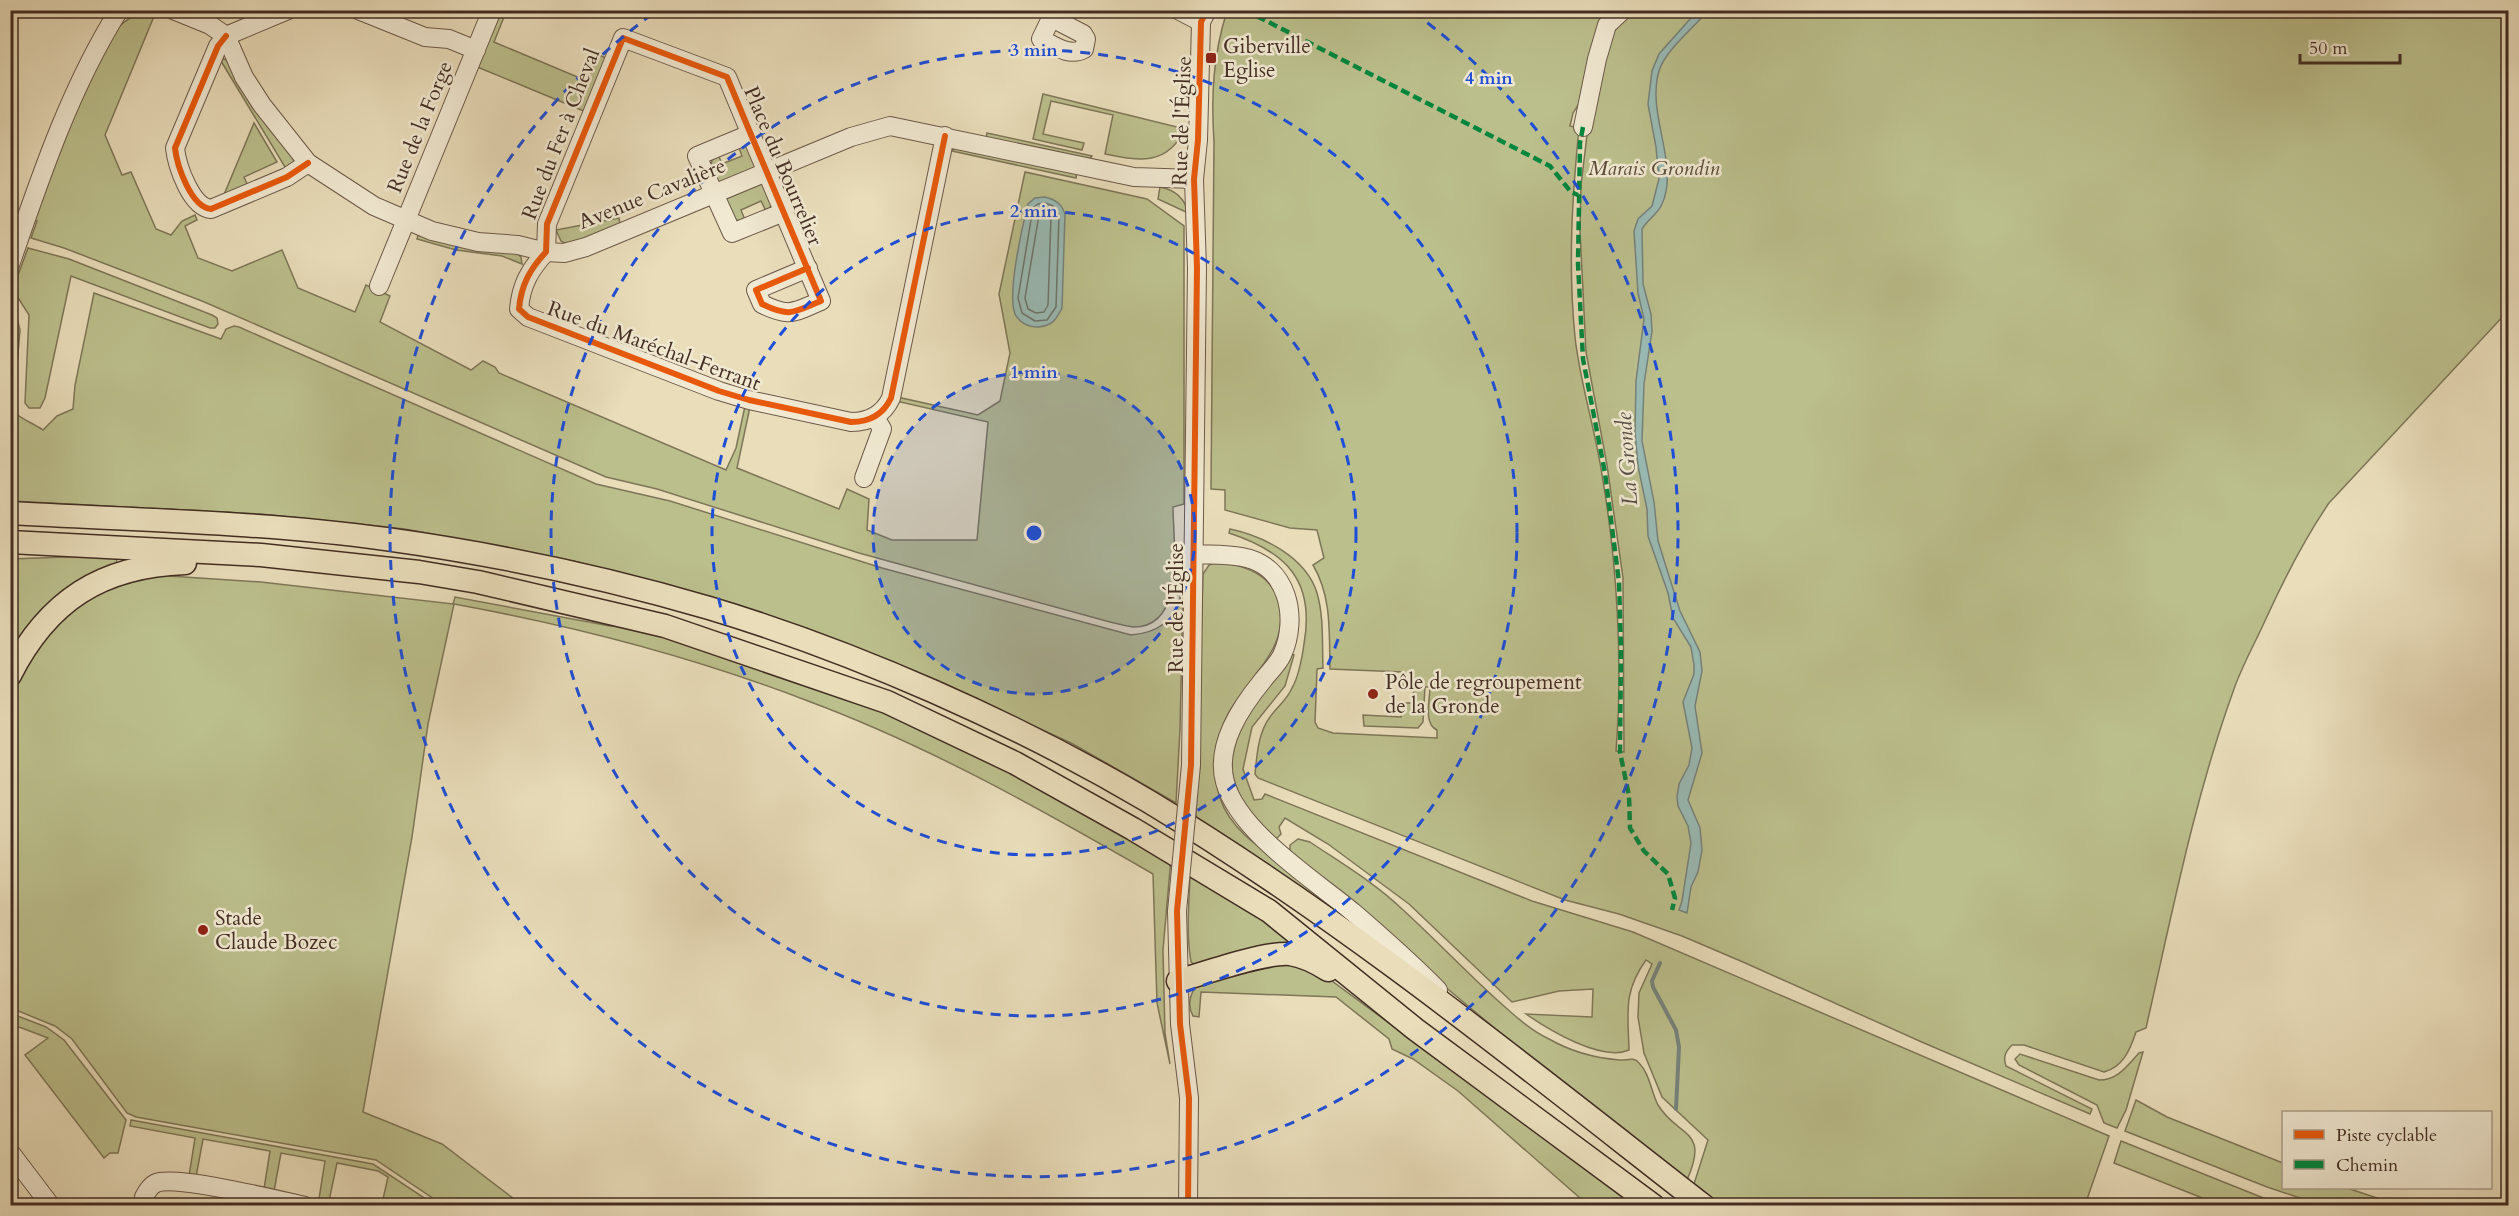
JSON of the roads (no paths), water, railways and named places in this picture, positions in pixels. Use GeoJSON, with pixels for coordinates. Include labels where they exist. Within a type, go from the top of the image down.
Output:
{"type":"FeatureCollection","features":[{"type":"Feature","properties":{"kind":"main road"},"geometry":{"type":"LineString","coordinates":[[10,513],[294,530],[387,539],[559,571],[632,588],[710,609],[813,643],[992,719],[1144,799],[1234,855],[1477,1029],[1704,1206]]}},
{"type":"Feature","properties":{"kind":"main road"},"geometry":{"type":"LineString","coordinates":[[10,542],[261,555],[419,572],[478,582],[665,626],[887,702],[1015,763],[1223,882],[1269,911],[1415,1029]]}},
{"type":"Feature","properties":{"kind":"main road"},"geometry":{"type":"LineString","coordinates":[[10,675],[27,643],[39,627],[65,602],[97,582],[134,569],[155,565],[222,564],[261,555]]}},
{"type":"Feature","properties":{"kind":"main road"},"geometry":{"type":"LineString","coordinates":[[1178,981],[1262,958],[1291,954],[1317,962],[1415,1029],[1654,1206]]}},
{"type":"Feature","properties":{"kind":"street"},"geometry":{"type":"LineString","coordinates":[[10,265],[60,129],[106,32],[120,10]]}},
{"type":"Feature","properties":{"kind":"street"},"geometry":{"type":"LineString","coordinates":[[173,10],[210,25],[226,36]]}},
{"type":"Feature","properties":{"kind":"street"},"geometry":{"type":"LineString","coordinates":[[288,10],[226,36],[218,46],[175,148],[192,197],[204,208],[211,208],[287,177],[308,163]]}},
{"type":"Feature","properties":{"kind":"street","name":"Rue de la Forge"},"geometry":{"type":"LineString","coordinates":[[357,10],[425,37],[449,39],[476,50]]}},
{"type":"Feature","properties":{"kind":"street","name":"Rue de la Forge"},"geometry":{"type":"LineString","coordinates":[[379,286],[492,10]]}},
{"type":"Feature","properties":{"kind":"street"},"geometry":{"type":"LineString","coordinates":[[1583,127],[1597,59],[1607,25],[1623,10]]}},
{"type":"Feature","properties":{"kind":"street","name":"Rue de l'Église"},"geometry":{"type":"LineString","coordinates":[[1188,1206],[1189,1098],[1181,1034],[1177,911],[1191,765],[1197,268],[1194,179],[1198,140],[1193,14]]}},
{"type":"Feature","properties":{"kind":"street","name":"Avenue Cavalière"},"geometry":{"type":"LineString","coordinates":[[226,36],[244,77],[262,105],[308,163],[365,200],[407,221],[453,237],[478,242],[518,245],[546,252],[564,253],[586,247],[865,131],[890,126],[1134,177],[1194,179]]}},
{"type":"Feature","properties":{"kind":"street","name":"Rue du Fer à Cheval"},"geometry":{"type":"LineString","coordinates":[[546,252],[547,224],[622,38],[727,77]]}},
{"type":"Feature","properties":{"kind":"street","name":"Place du Bourrelier"},"geometry":{"type":"LineString","coordinates":[[727,77],[807,268]]}},
{"type":"Feature","properties":{"kind":"street","name":"Place du Bourrelier"},"geometry":{"type":"LineString","coordinates":[[750,134],[697,156],[732,233],[784,212]]}},
{"type":"Feature","properties":{"kind":"street"},"geometry":{"type":"LineString","coordinates":[[864,478],[882,429],[875,417],[887,406],[891,398],[945,136]]}},
{"type":"Feature","properties":{"kind":"street","name":"Rue du Maréchal-Ferrant"},"geometry":{"type":"LineString","coordinates":[[546,252],[530,269],[520,296],[519,309],[528,317],[719,391],[749,400],[851,422],[863,422],[875,417]]}},
{"type":"Feature","properties":{"kind":"street"},"geometry":{"type":"LineString","coordinates":[[1192,554],[1243,557],[1260,563],[1283,587],[1289,600],[1291,629],[1282,657],[1244,704],[1233,724],[1227,742],[1225,782],[1234,803],[1251,825],[1276,850],[1397,950],[1477,1029]]}},
{"type":"Feature","properties":{"kind":"street"},"geometry":{"type":"LineString","coordinates":[[10,1152],[51,1206]]}},
{"type":"Feature","properties":{"kind":"street"},"geometry":{"type":"LineString","coordinates":[[147,1206],[144,1197],[148,1189],[155,1183],[166,1181],[198,1184],[304,1206]]}},
{"type":"Feature","properties":{"kind":"water"},"geometry":{"type":"Polygon","coordinates":[[[1698,10],[1708,11],[1673,47],[1659,71],[1656,87],[1657,104],[1666,156],[1667,189],[1660,208],[1642,229],[1643,284],[1651,314],[1652,331],[1644,384],[1642,441],[1654,502],[1658,541],[1680,611],[1700,652],[1702,671],[1695,706],[1702,753],[1688,800],[1700,828],[1702,850],[1698,872],[1691,887],[1687,913],[1679,910],[1691,843],[1688,826],[1678,806],[1677,797],[1679,784],[1689,765],[1692,748],[1683,702],[1694,674],[1694,665],[1691,647],[1673,618],[1668,593],[1648,536],[1647,509],[1638,466],[1635,433],[1636,381],[1644,319],[1638,293],[1634,231],[1638,219],[1652,206],[1659,179],[1648,104],[1652,71],[1659,54],[1698,10]]]}},
{"type":"Feature","properties":{"kind":"water"},"geometry":{"type":"Polygon","coordinates":[[[1045,197],[1058,202],[1065,214],[1062,308],[1050,324],[1035,327],[1022,322],[1015,314],[1014,276],[1028,204],[1035,198],[1045,197]]]}},
{"type":"Feature","properties":{"kind":"waterway","name":"La Gronde"},"geometry":{"type":"LineString","coordinates":[[1660,963],[1652,981],[1676,1030],[1679,1047],[1676,1109]]}},
{"type":"Feature","properties":{"kind":"place","name":"Giberville Eglise"},"geometry":{"type":"Point","coordinates":[1211,58]}},
{"type":"Feature","properties":{"kind":"place","name":"Pôle de regroupement de la Gronde"},"geometry":{"type":"Point","coordinates":[1373,694]}},
{"type":"Feature","properties":{"kind":"place","name":"Stade Claude Bozec"},"geometry":{"type":"Point","coordinates":[203,930]}},
{"type":"Feature","properties":{"kind":"park label","name":"Marais Grondin"},"geometry":{"type":"Point","coordinates":[1654,168]}}]}
